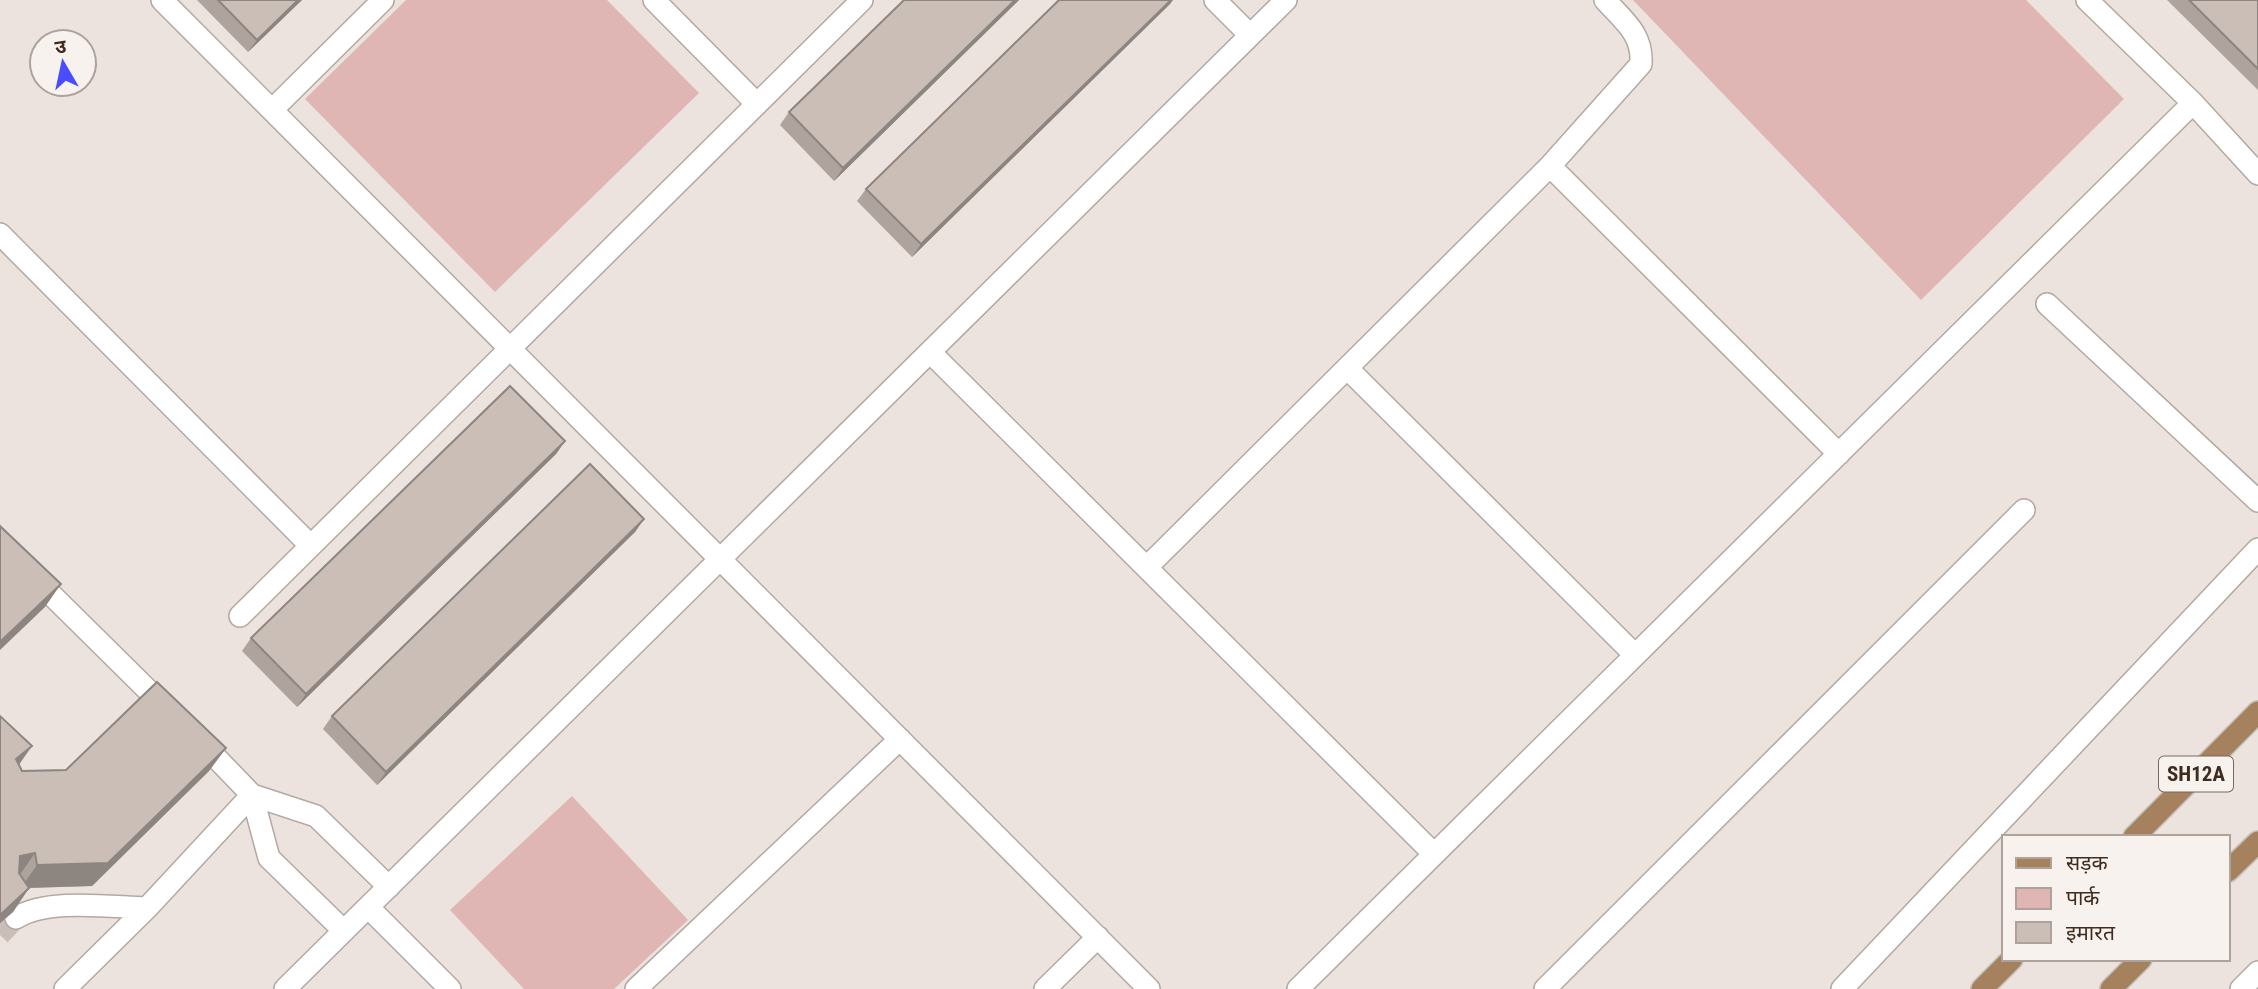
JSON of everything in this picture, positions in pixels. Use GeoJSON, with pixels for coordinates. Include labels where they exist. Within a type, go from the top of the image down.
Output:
{"type":"FeatureCollection","features":[{"type":"Feature","properties":{"kind":"main road","name":"SH12A"},"geometry":{"type":"LineString","coordinates":[[2136,835],[2258,712]]}},
{"type":"Feature","properties":{"kind":"main road"},"geometry":{"type":"LineString","coordinates":[[2230,870],[2258,842]]}},
{"type":"Feature","properties":{"kind":"main road"},"geometry":{"type":"LineString","coordinates":[[1982,989],[2010,961]]}},
{"type":"Feature","properties":{"kind":"main road"},"geometry":{"type":"LineString","coordinates":[[2111,989],[2139,961]]}},
{"type":"Feature","properties":{"kind":"street"},"geometry":{"type":"LineString","coordinates":[[162,0],[1149,989]]}},
{"type":"Feature","properties":{"kind":"street"},"geometry":{"type":"LineString","coordinates":[[272,110],[383,0]]}},
{"type":"Feature","properties":{"kind":"street"},"geometry":{"type":"LineString","coordinates":[[654,0],[757,104]]}},
{"type":"Feature","properties":{"kind":"street"},"geometry":{"type":"LineString","coordinates":[[240,616],[862,0]]}},
{"type":"Feature","properties":{"kind":"street"},"geometry":{"type":"LineString","coordinates":[[1215,0],[1250,35]]}},
{"type":"Feature","properties":{"kind":"street"},"geometry":{"type":"LineString","coordinates":[[285,989],[1286,0]]}},
{"type":"Feature","properties":{"kind":"street"},"geometry":{"type":"LineString","coordinates":[[1147,567],[1550,166],[1641,64],[1639,40],[1605,0]]}},
{"type":"Feature","properties":{"kind":"street"},"geometry":{"type":"LineString","coordinates":[[2087,0],[2193,103],[2258,174]]}},
{"type":"Feature","properties":{"kind":"street"},"geometry":{"type":"LineString","coordinates":[[1297,989],[2193,103]]}},
{"type":"Feature","properties":{"kind":"street"},"geometry":{"type":"LineString","coordinates":[[1550,166],[1839,454]]}},
{"type":"Feature","properties":{"kind":"street"},"geometry":{"type":"LineString","coordinates":[[0,234],[310,545]]}},
{"type":"Feature","properties":{"kind":"street"},"geometry":{"type":"LineString","coordinates":[[2047,304],[2258,501]]}},
{"type":"Feature","properties":{"kind":"street"},"geometry":{"type":"LineString","coordinates":[[930,352],[1434,854]]}},
{"type":"Feature","properties":{"kind":"street"},"geometry":{"type":"LineString","coordinates":[[1347,368],[1635,655]]}},
{"type":"Feature","properties":{"kind":"street"},"geometry":{"type":"LineString","coordinates":[[1545,989],[2024,510]]}},
{"type":"Feature","properties":{"kind":"street"},"geometry":{"type":"LineString","coordinates":[[0,544],[252,795],[316,816],[389,887]]}},
{"type":"Feature","properties":{"kind":"street"},"geometry":{"type":"LineString","coordinates":[[1842,989],[2258,549]]}},
{"type":"Feature","properties":{"kind":"street"},"geometry":{"type":"LineString","coordinates":[[636,989],[900,739]]}},
{"type":"Feature","properties":{"kind":"street"},"geometry":{"type":"LineString","coordinates":[[65,989],[147,908],[252,795]]}},
{"type":"Feature","properties":{"kind":"street"},"geometry":{"type":"LineString","coordinates":[[252,795],[269,858],[344,931]]}},
{"type":"Feature","properties":{"kind":"street"},"geometry":{"type":"LineString","coordinates":[[16,918],[26,912],[58,907],[147,908]]}},
{"type":"Feature","properties":{"kind":"street"},"geometry":{"type":"LineString","coordinates":[[368,907],[438,985]]}},
{"type":"Feature","properties":{"kind":"street"},"geometry":{"type":"LineString","coordinates":[[1045,989],[1098,937]]}},
{"type":"Feature","properties":{"kind":"street"},"geometry":{"type":"LineString","coordinates":[[2241,989],[2258,972]]}},
{"type":"Feature","properties":{"kind":"green space"},"geometry":{"type":"Polygon","coordinates":[[[406,0],[607,0],[699,93],[495,292],[305,99],[406,0]]]}},
{"type":"Feature","properties":{"kind":"green space"},"geometry":{"type":"Polygon","coordinates":[[[1633,0],[2026,0],[2124,99],[1921,300],[1633,0]]]}},
{"type":"Feature","properties":{"kind":"green space"},"geometry":{"type":"Polygon","coordinates":[[[572,796],[688,920],[614,989],[524,989],[450,910],[572,796]]]}},
{"type":"Feature","properties":{"kind":"building"},"geometry":{"type":"Polygon","coordinates":[[[218,0],[298,0],[257,40],[218,0]]]}},
{"type":"Feature","properties":{"kind":"building"},"geometry":{"type":"Polygon","coordinates":[[[904,0],[1015,0],[843,168],[789,112],[904,0]]]}},
{"type":"Feature","properties":{"kind":"building"},"geometry":{"type":"Polygon","coordinates":[[[1059,0],[1171,0],[921,244],[866,189],[1059,0]]]}},
{"type":"Feature","properties":{"kind":"building"},"geometry":{"type":"Polygon","coordinates":[[[2189,0],[2258,0],[2258,69],[2189,0]]]}},
{"type":"Feature","properties":{"kind":"building"},"geometry":{"type":"Polygon","coordinates":[[[510,386],[565,441],[306,694],[251,638],[510,386]]]}},
{"type":"Feature","properties":{"kind":"building"},"geometry":{"type":"Polygon","coordinates":[[[590,464],[644,519],[386,772],[332,716],[590,464]]]}},
{"type":"Feature","properties":{"kind":"building"},"geometry":{"type":"Polygon","coordinates":[[[0,526],[61,584],[0,642],[0,526]]]}},
{"type":"Feature","properties":{"kind":"building"},"geometry":{"type":"Polygon","coordinates":[[[157,682],[226,748],[108,863],[37,865],[35,853],[20,856],[19,873],[29,888],[0,915],[0,716],[32,746],[16,759],[22,771],[66,770],[157,682]]]}},
{"type":"Feature","properties":{"kind":"tunnel"},"geometry":{"type":"LineString","coordinates":[[0,935],[16,918]]}}]}
